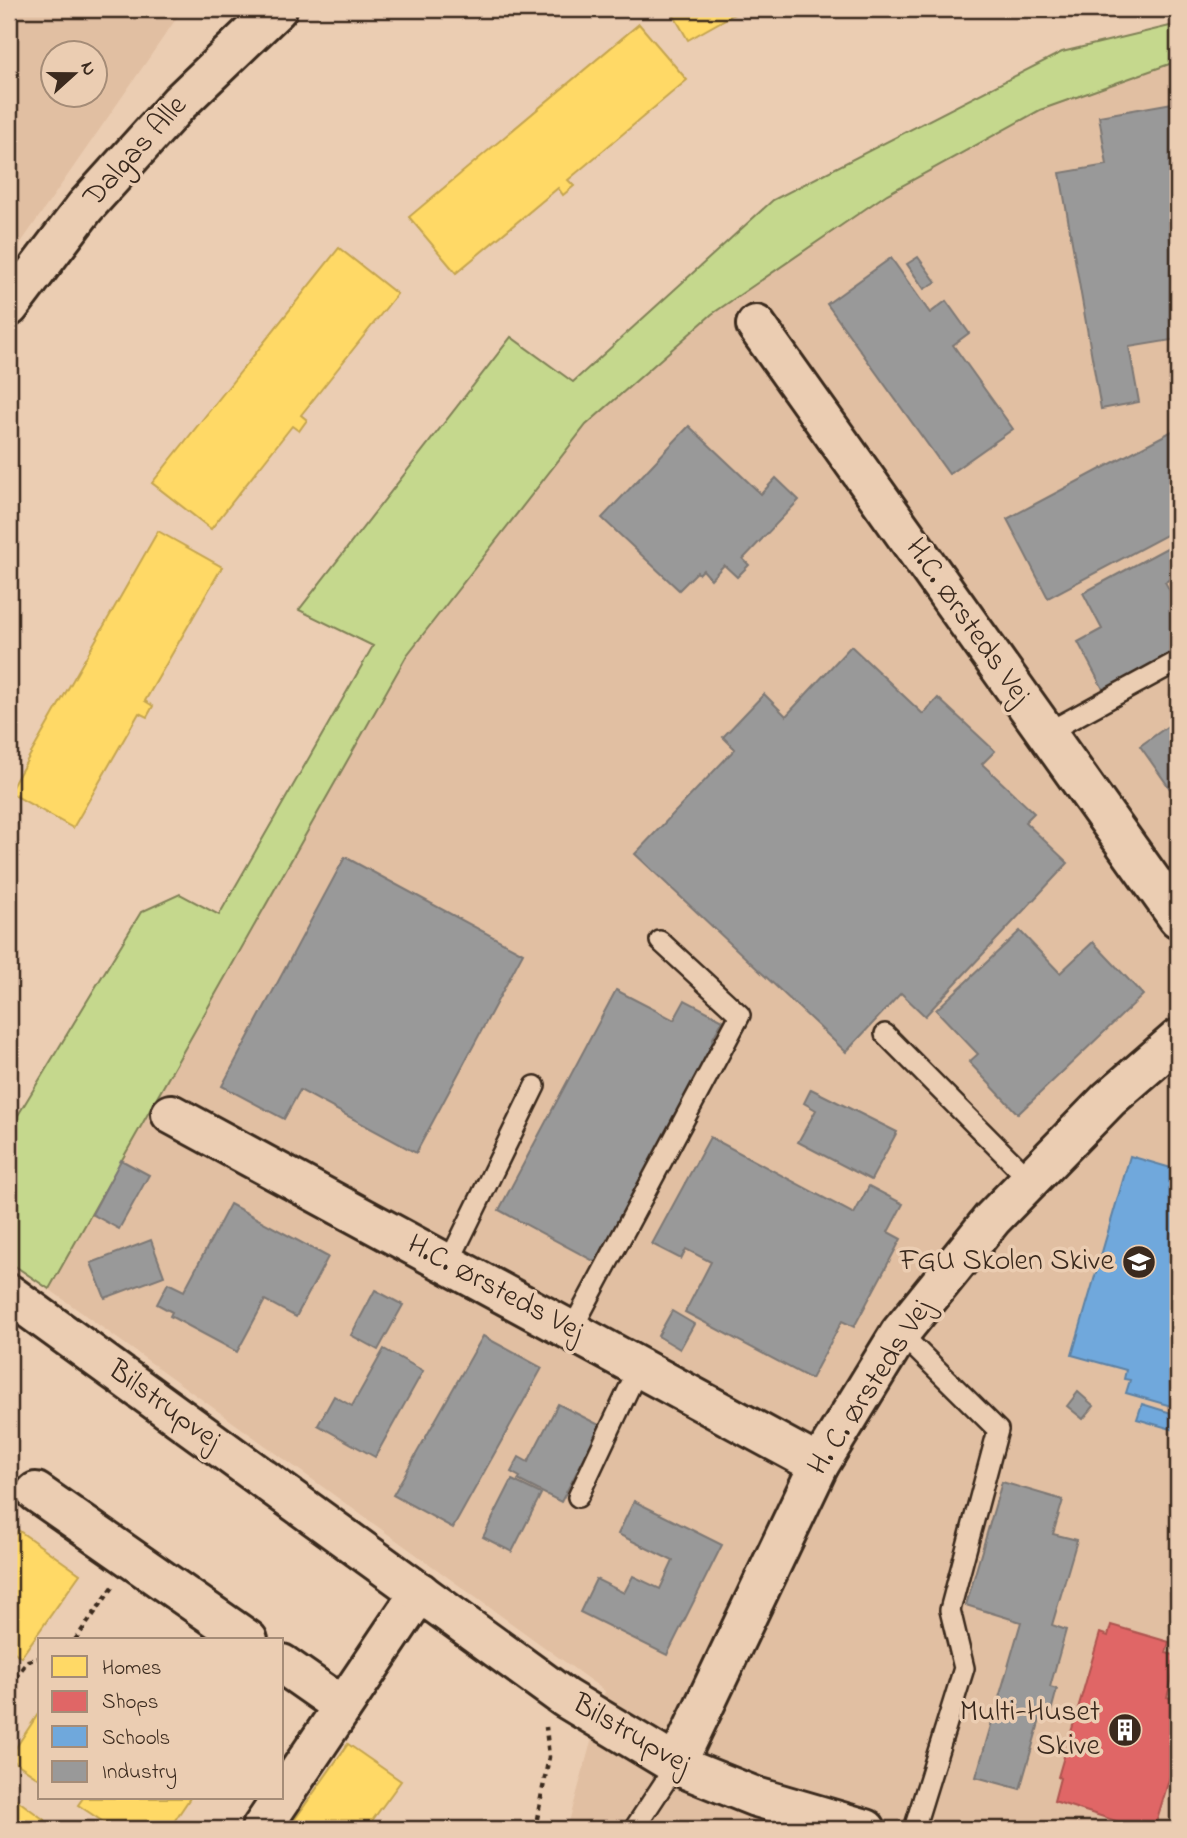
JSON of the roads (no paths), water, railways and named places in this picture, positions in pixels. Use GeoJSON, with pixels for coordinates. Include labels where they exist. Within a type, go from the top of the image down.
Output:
{"type":"FeatureCollection","features":[{"type":"Feature","properties":{"kind":"street","name":"Dalgas Alle"},"geometry":{"type":"LineString","coordinates":[[9,307],[110,178],[178,103],[277,9]]}},
{"type":"Feature","properties":{"kind":"street","name":"H.C. Ørsteds Vej"},"geometry":{"type":"LineString","coordinates":[[756,325],[1178,918]]}},
{"type":"Feature","properties":{"kind":"street","name":"H. C. Ørsteds Vej"},"geometry":{"type":"LineString","coordinates":[[676,1765],[819,1465],[900,1333],[992,1219],[1109,1099],[1178,1039]]}},
{"type":"Feature","properties":{"kind":"street","name":"H.C. Ørsteds Vej"},"geometry":{"type":"LineString","coordinates":[[171,1114],[819,1465]]}},
{"type":"Feature","properties":{"kind":"street","name":"Bilstrupvej"},"geometry":{"type":"LineString","coordinates":[[9,1294],[541,1681],[676,1765],[756,1797],[866,1829]]}},
{"type":"Feature","properties":{"kind":"street"},"geometry":{"type":"LineString","coordinates":[[36,1492],[244,1638]]}},
{"type":"Feature","properties":{"kind":"street"},"geometry":{"type":"LineString","coordinates":[[284,1795],[420,1592]]}},
{"type":"Feature","properties":{"kind":"street"},"geometry":{"type":"LineString","coordinates":[[284,1665],[342,1706]]}},
{"type":"Feature","properties":{"kind":"street"},"geometry":{"type":"LineString","coordinates":[[261,1829],[281,1800]]}},
{"type":"Feature","properties":{"kind":"lane"},"geometry":{"type":"LineString","coordinates":[[1046,733],[1178,661]]}},
{"type":"Feature","properties":{"kind":"lane"},"geometry":{"type":"LineString","coordinates":[[572,1331],[740,1015],[660,941]]}},
{"type":"Feature","properties":{"kind":"lane"},"geometry":{"type":"LineString","coordinates":[[885,1034],[1030,1180]]}},
{"type":"Feature","properties":{"kind":"lane"},"geometry":{"type":"LineString","coordinates":[[448,1264],[535,1086]]}},
{"type":"Feature","properties":{"kind":"lane"},"geometry":{"type":"LineString","coordinates":[[900,1333],[998,1430],[950,1610],[964,1668],[914,1829]]}},
{"type":"Feature","properties":{"kind":"lane"},"geometry":{"type":"LineString","coordinates":[[578,1497],[639,1367]]}},
{"type":"Feature","properties":{"kind":"lane"},"geometry":{"type":"LineString","coordinates":[[634,1829],[676,1765]]}},
{"type":"Feature","properties":{"kind":"place","name":"FGU Skolen Skive"},"geometry":{"type":"Point","coordinates":[1139,1262]}},
{"type":"Feature","properties":{"kind":"place","name":"Multi-Huset Skive"},"geometry":{"type":"Point","coordinates":[1125,1730]}}]}
